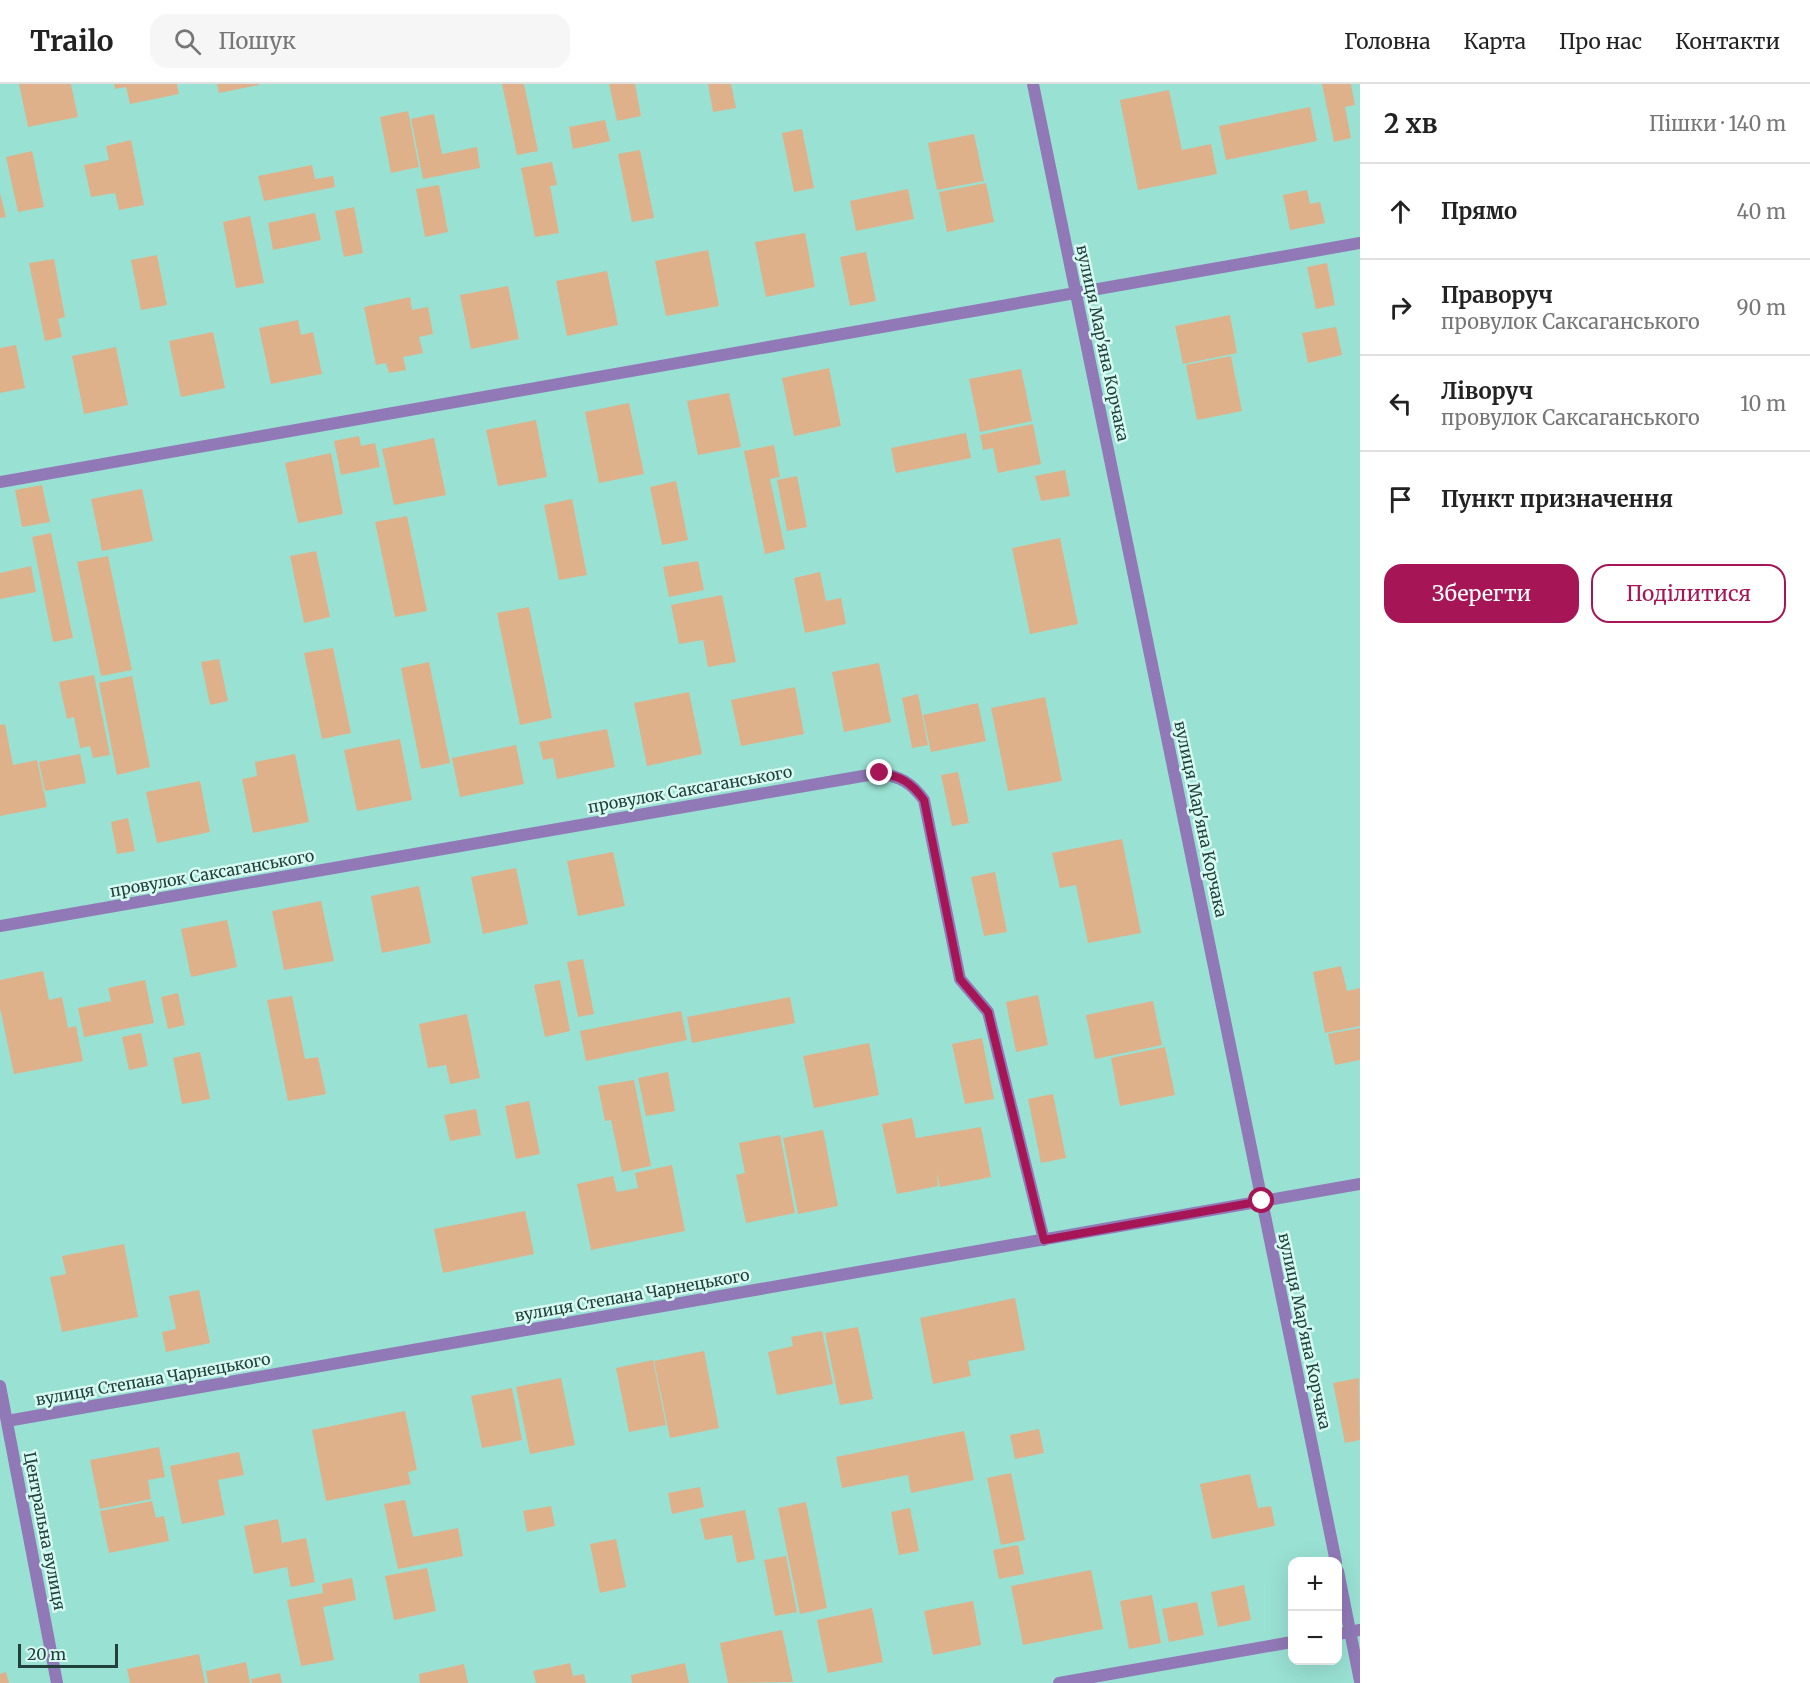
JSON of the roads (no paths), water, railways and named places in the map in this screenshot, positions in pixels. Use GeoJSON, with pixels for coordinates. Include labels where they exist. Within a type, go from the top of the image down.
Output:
{"type":"FeatureCollection","features":[{"type":"Feature","properties":{"kind":"street","name":"вулиця Мар'яна Корчака"},"geometry":{"type":"LineString","coordinates":[[1034,84],[1335,1557]]}},
{"type":"Feature","properties":{"kind":"street"},"geometry":{"type":"LineString","coordinates":[[0,482],[1360,243]]}},
{"type":"Feature","properties":{"kind":"street","name":"провулок Саксаганського"},"geometry":{"type":"LineString","coordinates":[[0,926],[880,773],[899,776],[914,787],[924,800],[960,979],[988,1012],[1044,1240]]}},
{"type":"Feature","properties":{"kind":"street","name":"вулиця Степана Чарнецького"},"geometry":{"type":"LineString","coordinates":[[7,1421],[1360,1184]]}},
{"type":"Feature","properties":{"kind":"street","name":"Центральна вулиця"},"geometry":{"type":"LineString","coordinates":[[0,1386],[57,1683]]}},
{"type":"Feature","properties":{"kind":"street"},"geometry":{"type":"LineString","coordinates":[[1342,1593],[1360,1681]]}},
{"type":"Feature","properties":{"kind":"street"},"geometry":{"type":"LineString","coordinates":[[1059,1683],[1288,1643]]}}]}
